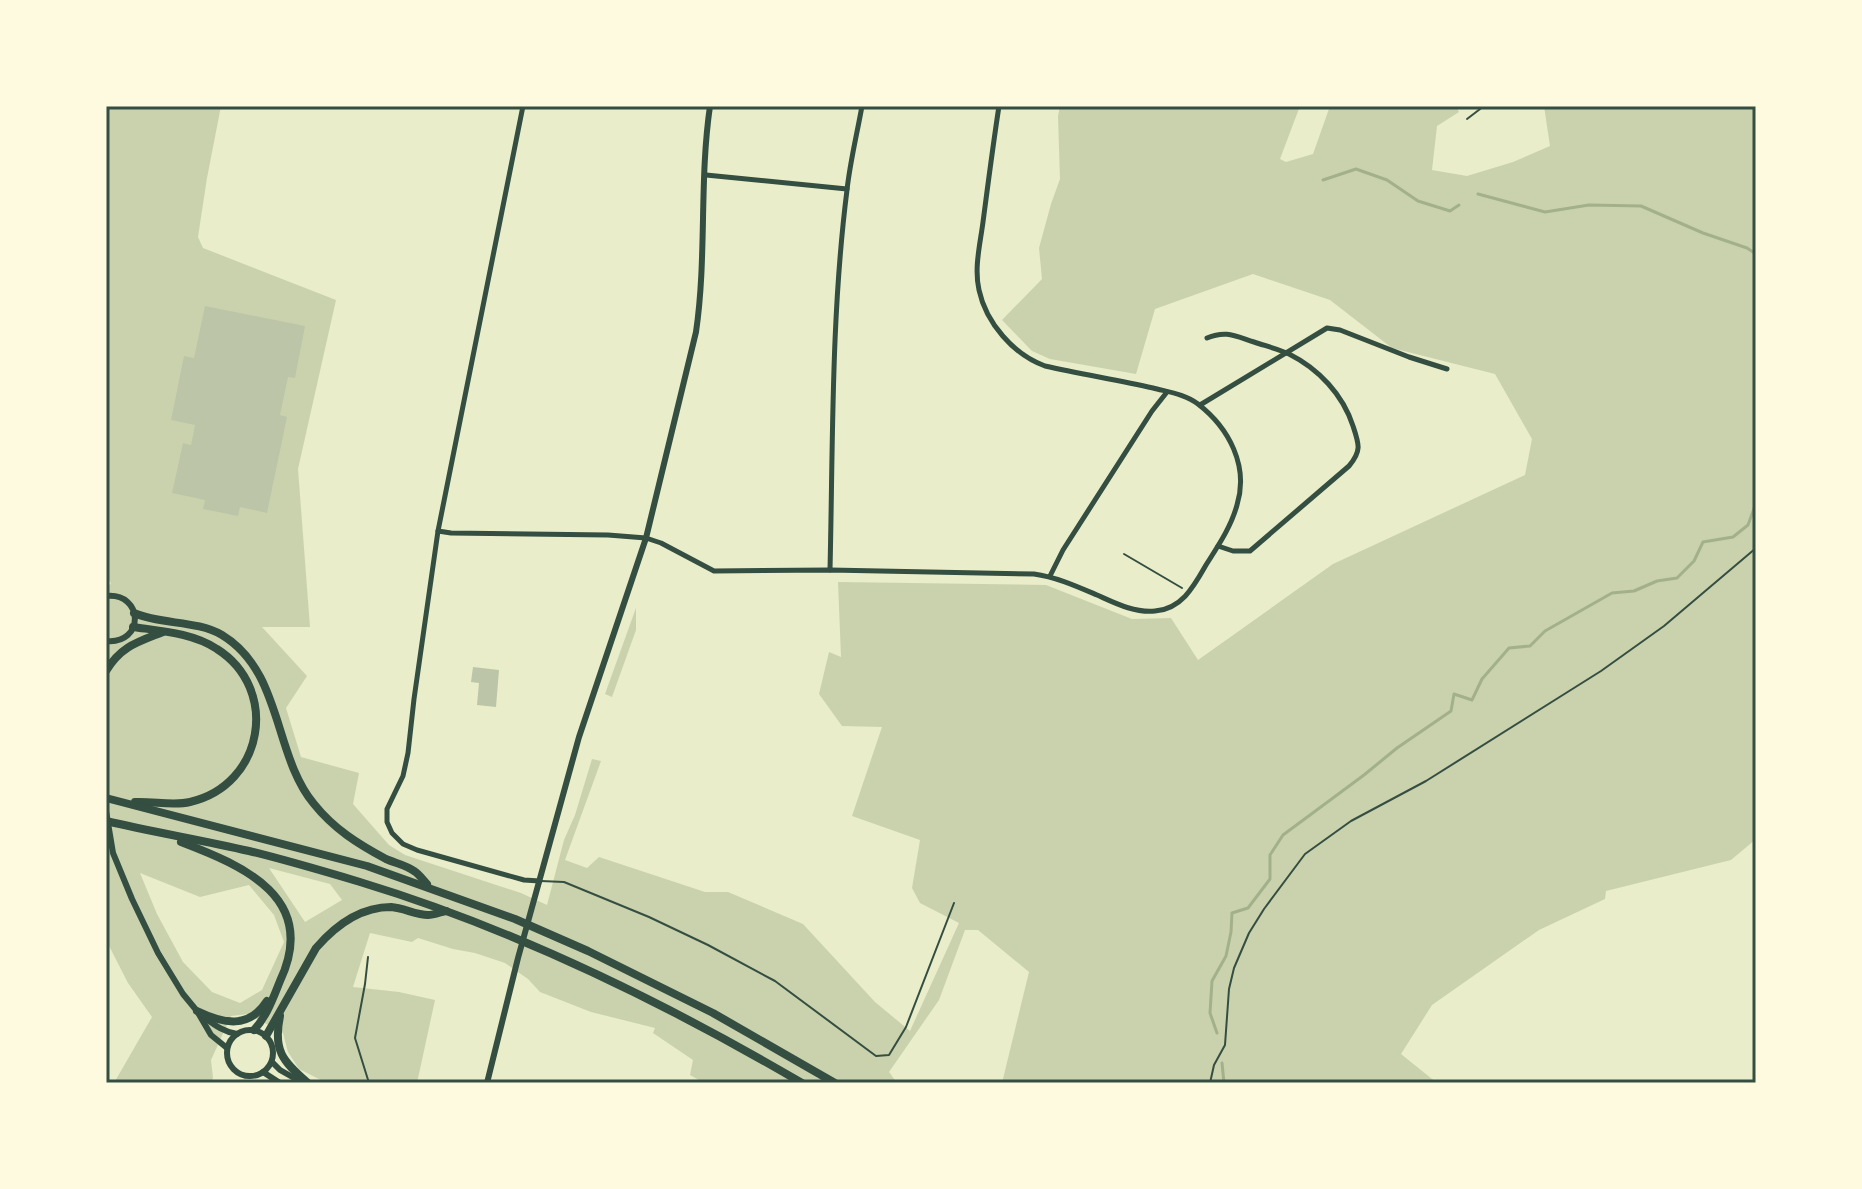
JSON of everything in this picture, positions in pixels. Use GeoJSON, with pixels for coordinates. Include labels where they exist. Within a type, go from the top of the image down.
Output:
{"type":"FeatureCollection","features":[{"type":"Feature","properties":{"kind":"highway"},"geometry":{"type":"LineString","coordinates":[[134,613],[209,630],[235,644],[259,674],[298,780],[311,801],[347,837],[414,871],[431,887]]}},
{"type":"Feature","properties":{"kind":"highway"},"geometry":{"type":"LineString","coordinates":[[122,802],[177,804],[214,793],[243,766],[255,738],[257,723],[252,694],[239,669],[219,650],[206,642],[165,631],[133,627]]}},
{"type":"Feature","properties":{"kind":"highway"},"geometry":{"type":"LineString","coordinates":[[106,671],[130,646],[165,631]]}},
{"type":"Feature","properties":{"kind":"highway"},"geometry":{"type":"LineString","coordinates":[[106,798],[355,862],[515,919],[601,957],[713,1013],[835,1083]]}},
{"type":"Feature","properties":{"kind":"highway"},"geometry":{"type":"LineString","coordinates":[[106,821],[298,864],[447,911],[646,998],[802,1083]]}},
{"type":"Feature","properties":{"kind":"highway"},"geometry":{"type":"LineString","coordinates":[[161,834],[242,868],[258,878],[283,908],[291,941],[289,957],[265,1017],[254,1030]]}},
{"type":"Feature","properties":{"kind":"highway"},"geometry":{"type":"LineString","coordinates":[[266,1036],[316,948],[345,921],[380,908],[427,915],[447,911]]}},
{"type":"Feature","properties":{"kind":"highway"},"geometry":{"type":"LineString","coordinates":[[197,1011],[234,1023],[247,1020],[262,1010],[279,984]]}},
{"type":"Feature","properties":{"kind":"highway"},"geometry":{"type":"LineString","coordinates":[[282,1007],[277,1040],[280,1052],[286,1063],[306,1083]]}},
{"type":"Feature","properties":{"kind":"main road"},"geometry":{"type":"LineString","coordinates":[[487,1083],[579,737],[646,538],[696,332],[701,298],[710,106]]}},
{"type":"Feature","properties":{"kind":"main road"},"geometry":{"type":"LineString","coordinates":[[106,596],[122,598],[130,604],[134,613],[130,633],[119,641],[106,641]]}},
{"type":"Feature","properties":{"kind":"main road"},"geometry":{"type":"LineString","coordinates":[[106,811],[113,853],[158,953],[211,1035],[227,1048]]}},
{"type":"Feature","properties":{"kind":"main road"},"geometry":{"type":"LineString","coordinates":[[197,1011],[219,1028],[237,1034]]}},
{"type":"Feature","properties":{"kind":"main road"},"geometry":{"type":"LineString","coordinates":[[254,1030],[266,1036],[273,1048],[272,1062],[263,1072],[246,1076],[231,1066],[227,1048],[237,1034],[254,1030]]}},
{"type":"Feature","properties":{"kind":"main road"},"geometry":{"type":"LineString","coordinates":[[272,1062],[280,1070],[306,1083]]}},
{"type":"Feature","properties":{"kind":"main road"},"geometry":{"type":"LineString","coordinates":[[263,1072],[280,1083]]}},
{"type":"Feature","properties":{"kind":"street"},"geometry":{"type":"LineString","coordinates":[[523,106],[438,531],[408,753],[403,776],[387,809],[387,822],[392,833],[403,844],[417,850],[524,880],[540,881]]}},
{"type":"Feature","properties":{"kind":"street"},"geometry":{"type":"LineString","coordinates":[[830,570],[832,404],[847,189],[862,106]]}},
{"type":"Feature","properties":{"kind":"street"},"geometry":{"type":"LineString","coordinates":[[438,531],[646,538],[714,571],[830,570],[1050,576],[1138,611],[1153,612],[1184,599],[1186,591],[1218,546],[1239,501],[1241,478],[1228,435],[1200,405],[1185,397],[1035,363],[1015,349],[998,331],[979,292],[977,264],[999,106]]}},
{"type":"Feature","properties":{"kind":"street"},"geometry":{"type":"LineString","coordinates":[[706,175],[847,189]]}},
{"type":"Feature","properties":{"kind":"street"},"geometry":{"type":"LineString","coordinates":[[1200,405],[1327,328],[1447,369]]}},
{"type":"Feature","properties":{"kind":"street"},"geometry":{"type":"LineString","coordinates":[[1207,338],[1220,333],[1237,337],[1302,361],[1333,388],[1352,422],[1359,448],[1349,466],[1250,551],[1233,551],[1218,546]]}},
{"type":"Feature","properties":{"kind":"street"},"geometry":{"type":"LineString","coordinates":[[1050,576],[1063,550],[1167,392]]}},
{"type":"Feature","properties":{"kind":"lane"},"geometry":{"type":"LineString","coordinates":[[1467,119],[1484,106]]}},
{"type":"Feature","properties":{"kind":"lane"},"geometry":{"type":"LineString","coordinates":[[1210,1083],[1214,1065],[1225,1045],[1229,989],[1234,968],[1257,921],[1305,854],[1351,821],[1426,781],[1601,671],[1664,626],[1756,548]]}},
{"type":"Feature","properties":{"kind":"lane"},"geometry":{"type":"LineString","coordinates":[[540,881],[564,882],[649,917],[721,952],[775,981],[876,1056],[889,1055],[906,1027],[954,903]]}},
{"type":"Feature","properties":{"kind":"lane"},"geometry":{"type":"LineString","coordinates":[[368,957],[355,1038],[369,1083]]}},
{"type":"Feature","properties":{"kind":"path"},"geometry":{"type":"LineString","coordinates":[[1124,554],[1186,591]]}},
{"type":"Feature","properties":{"kind":"green space"},"geometry":{"type":"Polygon","coordinates":[[[106,106],[221,106],[198,237],[203,248],[336,300],[298,469],[310,627],[262,627],[307,676],[286,708],[301,757],[359,773],[353,804],[389,845],[405,855],[521,893],[547,905],[564,840],[592,759],[601,761],[565,860],[587,868],[599,857],[705,892],[728,892],[803,924],[875,1002],[910,1031],[959,923],[920,903],[912,888],[920,840],[852,816],[882,727],[842,726],[819,694],[829,652],[841,657],[838,582],[1046,585],[1132,619],[1171,618],[1198,660],[1333,564],[1525,475],[1532,439],[1495,374],[1392,348],[1330,300],[1253,274],[1155,309],[1136,374],[1050,359],[1032,351],[1002,320],[1042,279],[1039,248],[1060,179],[1060,106],[1300,106],[1280,159],[1286,162],[1313,154],[1330,106],[1456,106],[1459,112],[1437,126],[1432,170],[1467,176],[1513,162],[1550,146],[1544,106],[1756,106],[1756,839],[1731,860],[1606,891],[1605,899],[1539,930],[1432,1005],[1401,1054],[1437,1083],[1002,1083],[1029,972],[978,930],[965,930],[939,1000],[889,1072],[897,1083],[704,1083],[690,1075],[693,1060],[653,1033],[655,1028],[591,1012],[540,992],[505,963],[475,953],[418,938],[412,942],[370,933],[353,987],[435,1000],[417,1083],[327,1083],[299,1069],[288,1052],[283,1033],[248,1014],[231,1016],[211,1060],[211,1083],[114,1083],[152,1017],[128,983],[106,940],[106,586],[111,584],[106,573],[106,106]],[[269,868],[305,922],[342,900],[330,884],[269,868]],[[140,873],[157,914],[183,962],[212,992],[240,1003],[262,990],[284,942],[274,915],[249,885],[200,897],[140,873]]]}},
{"type":"Feature","properties":{"kind":"green space"},"geometry":{"type":"Polygon","coordinates":[[[636,608],[636,630],[612,697],[605,694],[636,608]]]}},
{"type":"Feature","properties":{"kind":"building"},"geometry":{"type":"Polygon","coordinates":[[[205,306],[305,326],[295,378],[288,377],[280,415],[287,417],[267,513],[240,507],[238,516],[203,509],[205,500],[172,493],[183,443],[191,445],[195,425],[171,420],[184,356],[194,358],[205,306]]]}},
{"type":"Feature","properties":{"kind":"building"},"geometry":{"type":"Polygon","coordinates":[[[473,667],[499,670],[496,707],[477,705],[479,683],[471,682],[473,667]]]}},
{"type":"Feature","properties":{"kind":"waterway"},"geometry":{"type":"LineString","coordinates":[[1323,180],[1356,169],[1387,180],[1418,201],[1450,211],[1459,205]]}},
{"type":"Feature","properties":{"kind":"waterway"},"geometry":{"type":"LineString","coordinates":[[1478,194],[1545,212],[1589,205],[1641,206],[1756,254]]}},
{"type":"Feature","properties":{"kind":"waterway"},"geometry":{"type":"LineString","coordinates":[[1217,1033],[1210,1013],[1212,981],[1226,956],[1232,913],[1248,908],[1270,879],[1270,855],[1283,835],[1451,711],[1454,694],[1472,700],[1482,679],[1509,648],[1530,646],[1545,631],[1612,593],[1634,591],[1657,581],[1677,578],[1694,561],[1703,542],[1733,537],[1748,525],[1756,503]]}},
{"type":"Feature","properties":{"kind":"waterway"},"geometry":{"type":"LineString","coordinates":[[1222,1063],[1224,1083]]}}]}
